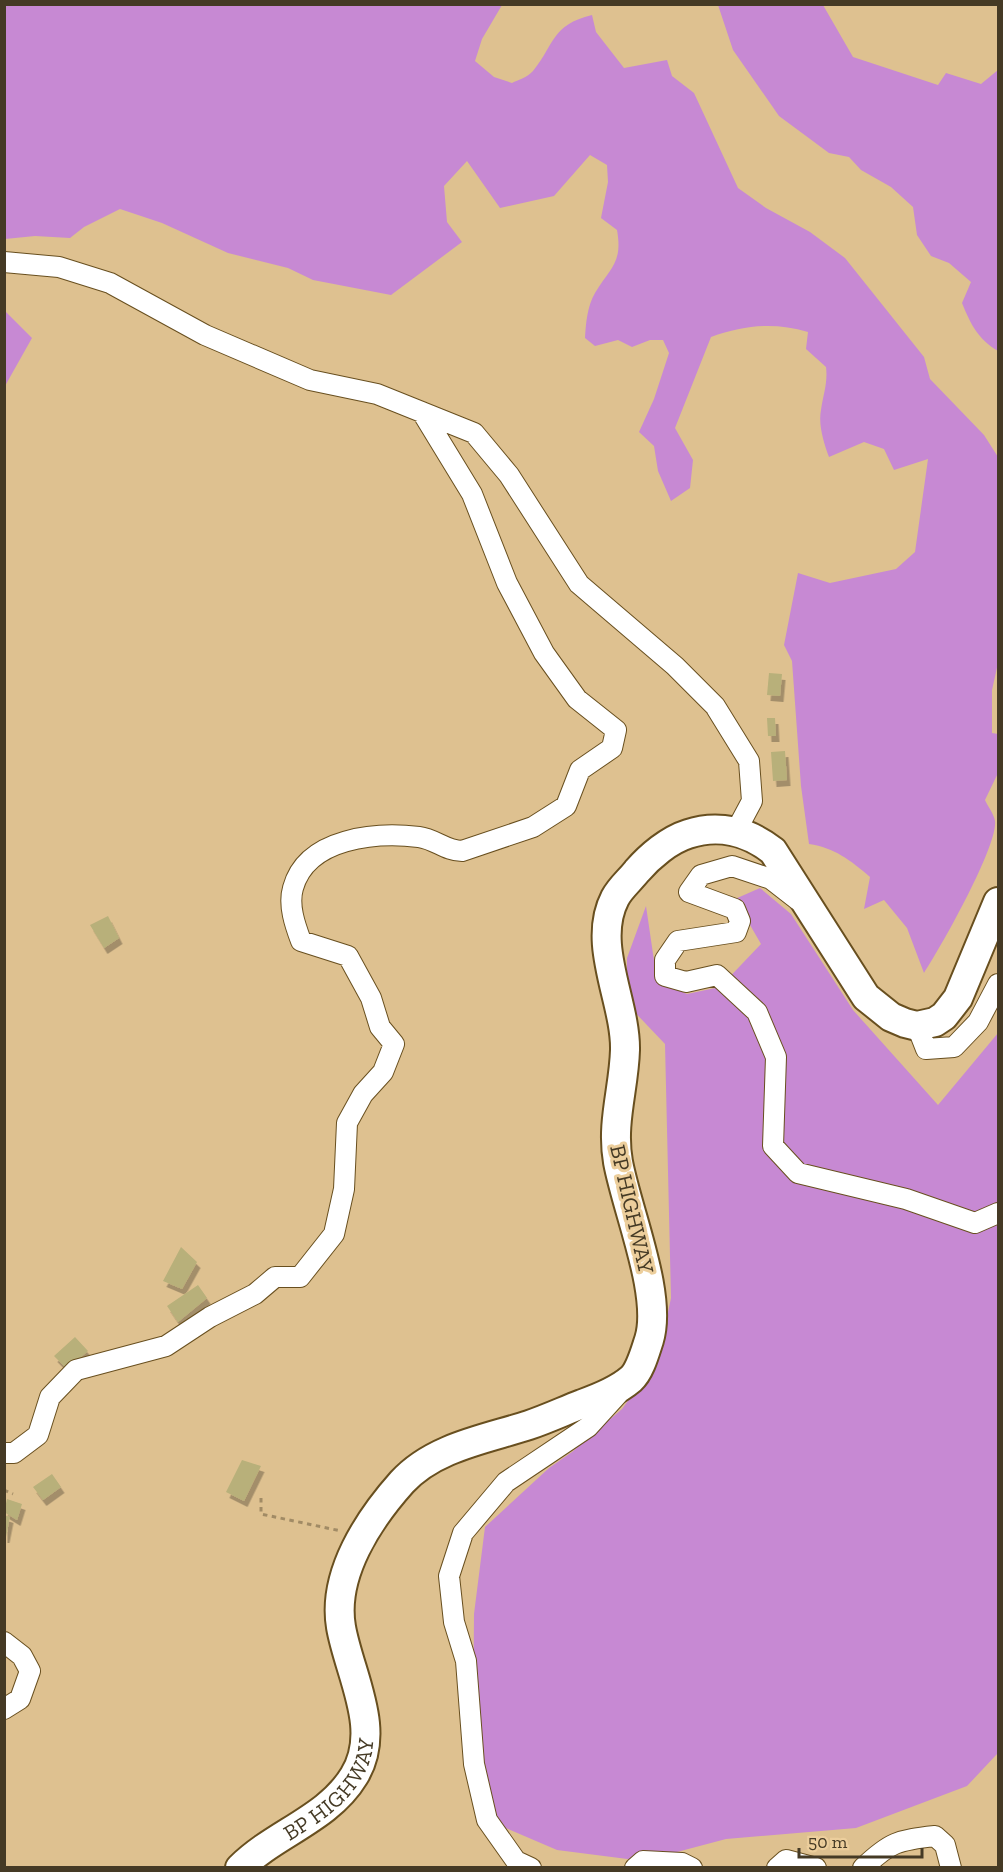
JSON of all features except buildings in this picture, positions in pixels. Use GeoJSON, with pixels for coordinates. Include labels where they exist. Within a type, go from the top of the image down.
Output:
{"type":"FeatureCollection","features":[{"type":"Feature","properties":{"kind":"highway","name":"BP HIGHWAY"},"geometry":{"type":"LineString","coordinates":[[240,1868],[256,1851],[324,1809],[350,1782],[365,1752],[363,1712],[340,1624],[341,1597],[352,1557],[374,1516],[406,1478],[441,1453],[554,1415],[607,1394],[634,1377],[650,1336],[652,1313],[648,1280],[617,1158],[614,1128],[625,1054],[625,1031],[609,956],[607,925],[616,894],[642,866],[673,840],[702,830],[736,831],[753,837],[773,851],[866,997],[891,1017],[917,1026]]}},
{"type":"Feature","properties":{"kind":"highway"},"geometry":{"type":"LineString","coordinates":[[917,1026],[944,1016],[958,998],[999,902]]}},
{"type":"Feature","properties":{"kind":"street"},"geometry":{"type":"LineString","coordinates":[[4,262],[59,267],[110,283],[205,335],[310,380],[377,394],[474,433],[509,475],[579,584],[675,666],[715,706],[749,761],[752,801],[736,831]]}},
{"type":"Feature","properties":{"kind":"street"},"geometry":{"type":"LineString","coordinates":[[4,1453],[14,1453],[38,1436],[50,1397],[76,1370],[166,1346],[210,1317],[255,1294],[275,1277],[300,1277],[334,1234],[344,1189],[346,1123],[363,1094],[383,1071],[394,1044],[380,1027],[371,998],[348,956],[301,941],[293,918],[293,888],[302,869],[318,854],[343,842],[369,837],[389,834],[423,837],[452,851],[462,851],[532,826],[566,806],[580,770],[612,748],[616,730],[577,699],[544,653],[507,583],[472,494],[422,412]]}},
{"type":"Feature","properties":{"kind":"street"},"geometry":{"type":"LineString","coordinates":[[810,910],[771,879],[732,866],[701,875],[689,892],[735,909],[740,921],[736,932],[678,941],[665,960],[665,976],[686,982],[717,975],[757,1012],[776,1058],[773,1146],[798,1173],[906,1199],[975,1224],[999,1213]]}},
{"type":"Feature","properties":{"kind":"street"},"geometry":{"type":"LineString","coordinates":[[917,1026],[926,1049],[954,1047],[978,1022],[999,984]]}},
{"type":"Feature","properties":{"kind":"street"},"geometry":{"type":"LineString","coordinates":[[531,1868],[516,1861],[487,1821],[474,1764],[467,1673],[454,1622],[449,1575],[463,1533],[506,1482],[588,1427],[634,1377]]}},
{"type":"Feature","properties":{"kind":"street"},"geometry":{"type":"LineString","coordinates":[[4,1642],[22,1656],[30,1671],[20,1699],[4,1709]]}},
{"type":"Feature","properties":{"kind":"street"},"geometry":{"type":"LineString","coordinates":[[863,1868],[885,1847],[911,1838],[935,1836],[945,1845],[951,1868]]}},
{"type":"Feature","properties":{"kind":"street"},"geometry":{"type":"LineString","coordinates":[[777,1868],[786,1860],[816,1868]]}},
{"type":"Feature","properties":{"kind":"street"},"geometry":{"type":"LineString","coordinates":[[634,1868],[643,1861],[681,1863],[692,1868]]}},
{"type":"Feature","properties":{"kind":"path"},"geometry":{"type":"LineString","coordinates":[[4,1491],[13,1494]]}},
{"type":"Feature","properties":{"kind":"path"},"geometry":{"type":"LineString","coordinates":[[261,1498],[261,1514],[363,1537]]}},
{"type":"Feature","properties":{"kind":"shaded area"},"geometry":{"type":"Polygon","coordinates":[[[5,4],[502,5],[482,39],[475,61],[494,77],[512,83],[533,71],[561,30],[579,19],[592,15],[596,32],[624,68],[667,60],[672,76],[694,93],[738,188],[766,208],[810,232],[845,258],[924,357],[930,379],[984,435],[998,457],[998,663],[992,690],[992,733],[998,734],[998,773],[985,800],[995,821],[993,834],[978,874],[924,973],[907,928],[884,900],[864,909],[870,877],[842,856],[827,848],[809,844],[801,786],[792,661],[784,645],[798,573],[830,583],[896,569],[915,552],[928,459],[894,470],[884,449],[864,442],[829,457],[820,422],[826,384],[826,367],[806,349],[808,332],[783,327],[760,326],[711,337],[675,428],[693,460],[690,488],[671,501],[658,471],[654,446],[639,432],[654,399],[669,353],[663,340],[650,340],[632,347],[618,340],[595,346],[585,338],[590,304],[614,264],[618,250],[617,230],[601,218],[608,182],[607,165],[590,155],[554,196],[500,208],[467,161],[444,186],[447,222],[462,242],[391,295],[313,280],[288,268],[228,253],[162,223],[120,209],[84,227],[70,238],[35,236],[5,239],[5,4]]]}},
{"type":"Feature","properties":{"kind":"shaded area"},"geometry":{"type":"Polygon","coordinates":[[[718,5],[823,5],[853,57],[938,85],[946,73],[981,84],[998,70],[998,351],[985,342],[976,331],[962,303],[971,282],[949,263],[931,256],[917,235],[913,207],[891,187],[861,170],[849,157],[829,153],[779,116],[733,50],[718,5]]]}},
{"type":"Feature","properties":{"kind":"shaded area"},"geometry":{"type":"Polygon","coordinates":[[[5,311],[32,338],[5,386],[5,311]]]}},
{"type":"Feature","properties":{"kind":"shaded area"},"geometry":{"type":"Polygon","coordinates":[[[760,888],[791,914],[853,1010],[938,1105],[998,1033],[998,1753],[967,1786],[856,1828],[726,1839],[643,1861],[557,1850],[487,1820],[473,1745],[474,1614],[485,1527],[549,1468],[572,1452],[622,1409],[658,1359],[671,1298],[665,1044],[626,1003],[627,958],[646,906],[657,981],[687,994],[720,987],[761,944],[735,899],[760,888]]]}}]}
